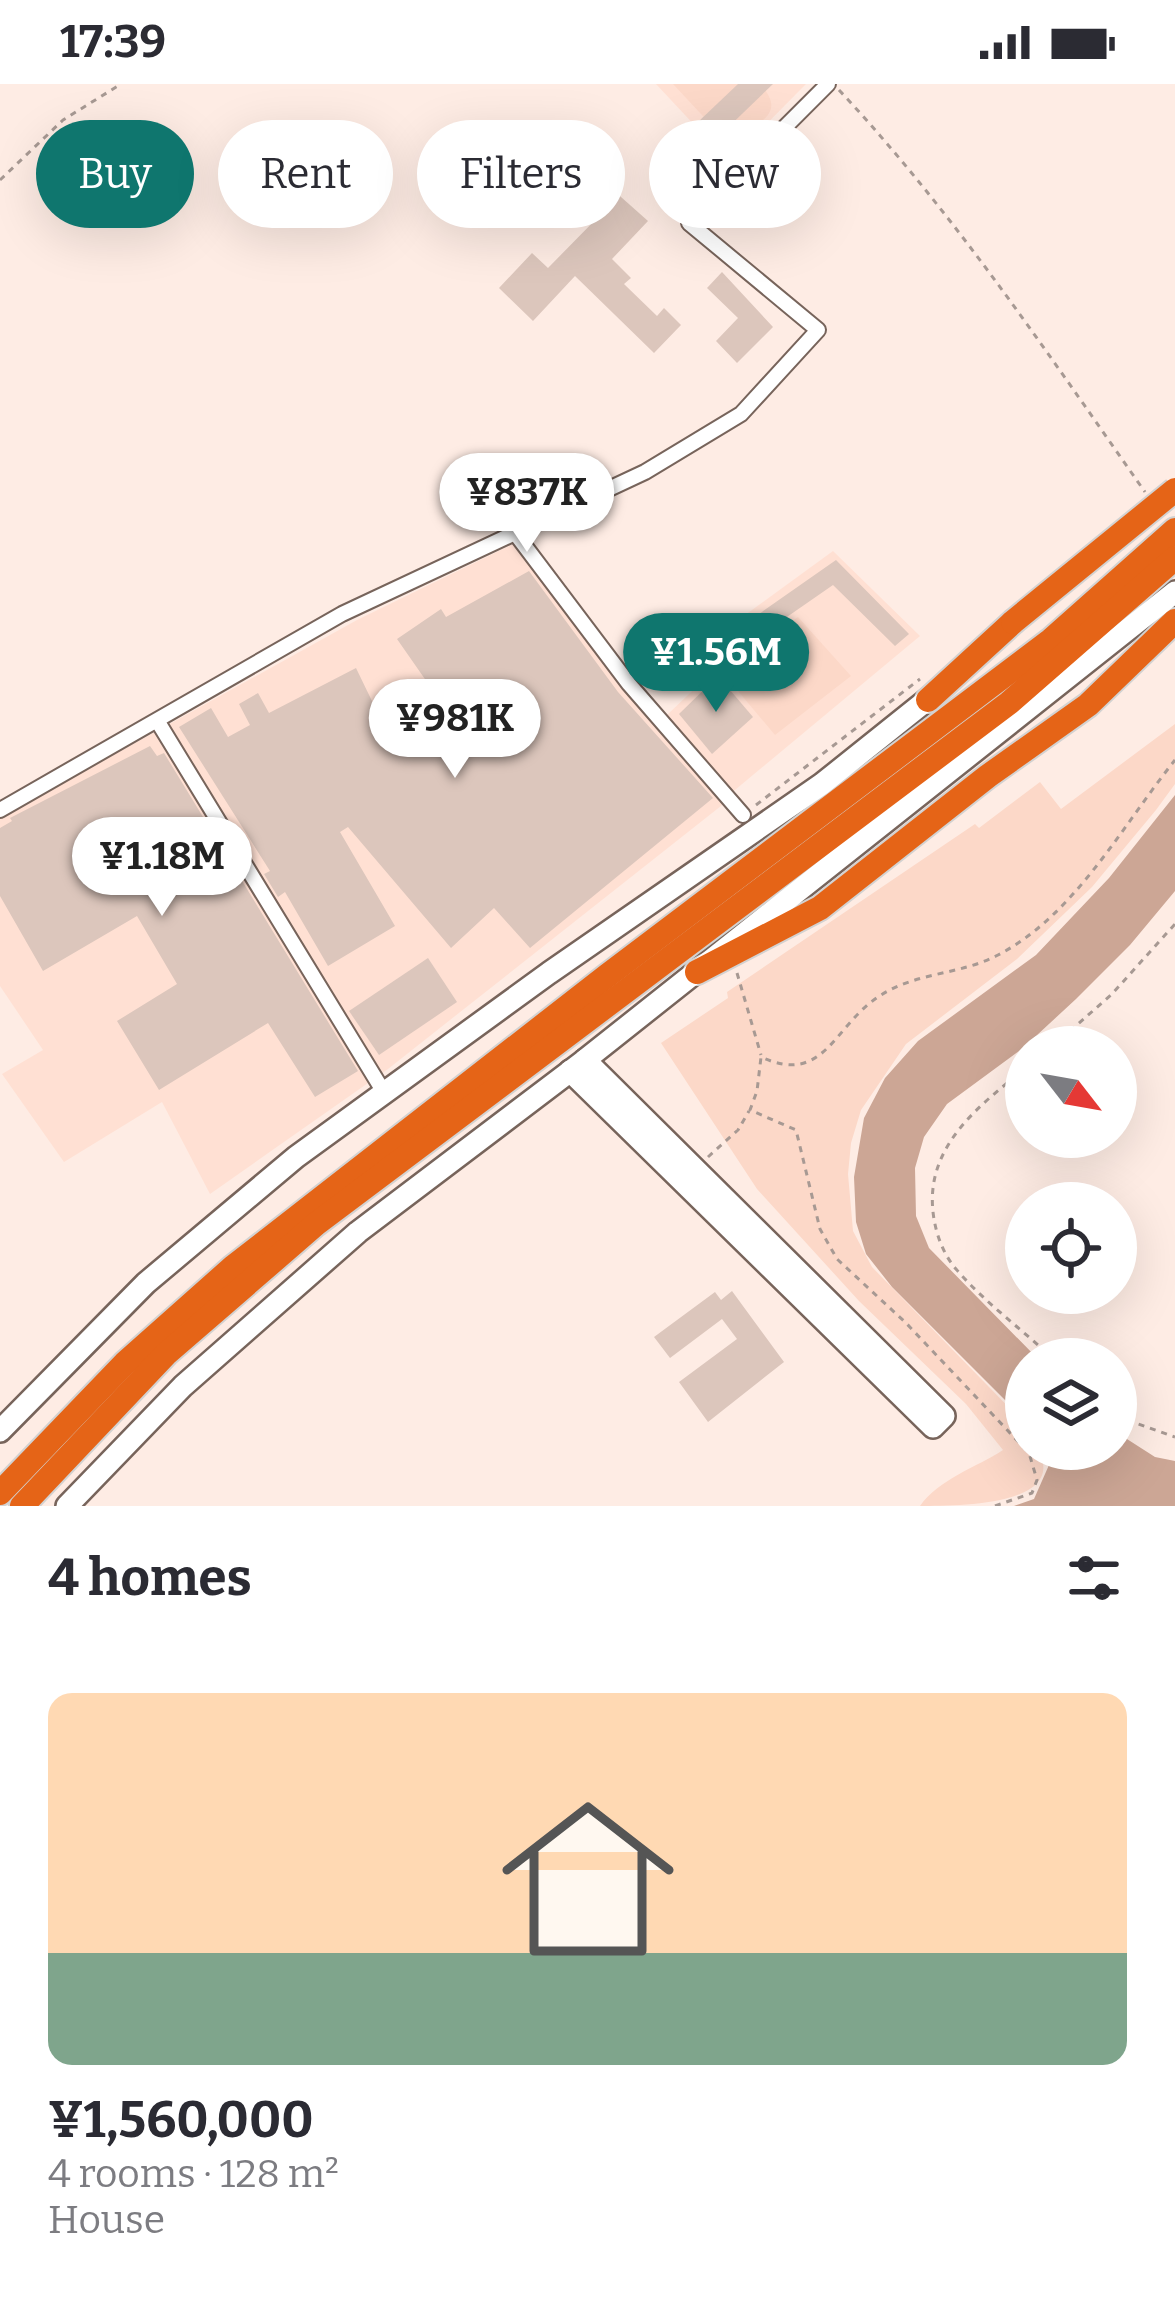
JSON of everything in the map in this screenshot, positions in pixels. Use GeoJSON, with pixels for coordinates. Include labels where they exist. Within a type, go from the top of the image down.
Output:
{"type":"FeatureCollection","features":[{"type":"Feature","properties":{"kind":"highway"},"geometry":{"type":"LineString","coordinates":[[928,700],[1013,622],[1171,508]]}},
{"type":"Feature","properties":{"kind":"highway"},"geometry":{"type":"LineString","coordinates":[[22,1506],[61,1444],[125,1363],[233,1267],[608,975],[1051,640],[1171,508]]}},
{"type":"Feature","properties":{"kind":"highway"},"geometry":{"type":"LineString","coordinates":[[0,1493],[316,1224],[994,714],[1175,558]]}},
{"type":"Feature","properties":{"kind":"highway"},"geometry":{"type":"LineString","coordinates":[[697,971],[820,908],[1088,704],[1175,621]]}},
{"type":"Feature","properties":{"kind":"main road"},"geometry":{"type":"LineString","coordinates":[[0,1432],[175,1257],[338,1124],[822,784],[1171,508]]}},
{"type":"Feature","properties":{"kind":"main road"},"geometry":{"type":"LineString","coordinates":[[67,1506],[183,1386],[387,1207],[577,1065],[1175,592]]}},
{"type":"Feature","properties":{"kind":"main road"},"geometry":{"type":"LineString","coordinates":[[577,1065],[693,1169],[944,1416],[933,1426],[577,1065]]}},
{"type":"Feature","properties":{"kind":"street"},"geometry":{"type":"LineString","coordinates":[[0,810],[342,614],[645,472],[740,413],[818,330],[689,224],[830,84]]}},
{"type":"Feature","properties":{"kind":"street"},"geometry":{"type":"LineString","coordinates":[[515,533],[600,649],[742,815]]}},
{"type":"Feature","properties":{"kind":"street"},"geometry":{"type":"LineString","coordinates":[[158,722],[386,1094]]}},
{"type":"Feature","properties":{"kind":"path"},"geometry":{"type":"LineString","coordinates":[[0,180],[63,120],[121,84]]}},
{"type":"Feature","properties":{"kind":"path"},"geometry":{"type":"LineString","coordinates":[[830,84],[902,157],[1171,508]]}},
{"type":"Feature","properties":{"kind":"path"},"geometry":{"type":"LineString","coordinates":[[742,815],[927,674]]}},
{"type":"Feature","properties":{"kind":"path"},"geometry":{"type":"LineString","coordinates":[[761,1057],[784,1067],[806,1065],[822,1055],[846,1023],[879,996],[912,980],[993,958],[1025,940],[1089,876],[1175,760]]}},
{"type":"Feature","properties":{"kind":"path"},"geometry":{"type":"LineString","coordinates":[[1076,1026],[1112,994],[1175,924]]}},
{"type":"Feature","properties":{"kind":"path"},"geometry":{"type":"LineString","coordinates":[[693,1169],[729,1139],[750,1109],[761,1057],[737,971]]}},
{"type":"Feature","properties":{"kind":"path"},"geometry":{"type":"LineString","coordinates":[[1005,1085],[952,1136],[938,1164],[931,1198],[938,1238],[956,1269],[1030,1338]]}},
{"type":"Feature","properties":{"kind":"path"},"geometry":{"type":"LineString","coordinates":[[750,1109],[796,1130],[820,1229],[838,1259],[1029,1453],[1037,1480],[1032,1493],[995,1506]]}},
{"type":"Feature","properties":{"kind":"path"},"geometry":{"type":"LineString","coordinates":[[1137,1423],[1175,1437]]}},
{"type":"Feature","properties":{"kind":"shaded area"},"geometry":{"type":"Polygon","coordinates":[[[656,84],[806,84],[770,120],[690,120],[656,84]]]}},
{"type":"Feature","properties":{"kind":"shaded area"},"geometry":{"type":"Polygon","coordinates":[[[673,84],[760,84],[769,96],[769,114],[763,120],[707,120],[673,84]]]}},
{"type":"Feature","properties":{"kind":"shaded area"},"geometry":{"type":"Polygon","coordinates":[[[515,543],[726,802],[388,1069],[210,1194],[162,1102],[64,1162],[2,1074],[43,1050],[0,986],[0,818],[357,620],[515,543]]]}},
{"type":"Feature","properties":{"kind":"shaded area"},"geometry":{"type":"Polygon","coordinates":[[[833,551],[920,636],[729,795],[666,716],[710,674],[690,655],[833,551]]]}},
{"type":"Feature","properties":{"kind":"shaded area"},"geometry":{"type":"Polygon","coordinates":[[[798,617],[851,676],[775,735],[722,672],[798,617]]]}},
{"type":"Feature","properties":{"kind":"shaded area"},"geometry":{"type":"Polygon","coordinates":[[[1175,724],[1175,784],[1156,810],[1092,887],[1017,959],[906,1044],[861,1110],[848,1174],[853,1231],[872,1267],[1005,1403],[1005,1470],[1042,1470],[1038,1482],[1005,1499],[920,1506],[948,1481],[1003,1450],[966,1404],[859,1301],[757,1189],[661,1043],[728,998],[727,992],[975,824],[979,828],[1040,782],[1061,809],[1175,724]]]}},
{"type":"Feature","properties":{"kind":"shaded area"},"geometry":{"type":"Polygon","coordinates":[[[1175,795],[1175,891],[1130,945],[1047,1026],[1005,1026],[1005,1061],[947,1104],[924,1137],[915,1168],[916,1216],[929,1248],[1017,1338],[1005,1338],[1005,1400],[892,1287],[866,1254],[856,1222],[854,1177],[864,1118],[885,1078],[918,1041],[1036,955],[1109,878],[1175,795]]]}},
{"type":"Feature","properties":{"kind":"shaded area"},"geometry":{"type":"Polygon","coordinates":[[[1137,1445],[1155,1457],[1175,1461],[1175,1506],[1014,1506],[1034,1499],[1047,1470],[1137,1470],[1137,1445]]]}},
{"type":"Feature","properties":{"kind":"building"},"geometry":{"type":"Polygon","coordinates":[[[738,84],[773,84],[736,120],[700,120],[738,84]]]}},
{"type":"Feature","properties":{"kind":"building"},"geometry":{"type":"Polygon","coordinates":[[[625,201],[648,221],[612,259],[631,278],[624,284],[657,316],[664,308],[681,325],[654,353],[575,276],[533,321],[499,288],[532,253],[548,268],[587,228],[625,228],[625,201]]]}},
{"type":"Feature","properties":{"kind":"building"},"geometry":{"type":"Polygon","coordinates":[[[722,272],[773,327],[737,363],[716,341],[738,318],[707,288],[722,272]]]}},
{"type":"Feature","properties":{"kind":"building"},"geometry":{"type":"Polygon","coordinates":[[[836,560],[909,634],[895,646],[833,585],[719,664],[709,649],[836,560]]]}},
{"type":"Feature","properties":{"kind":"building"},"geometry":{"type":"Polygon","coordinates":[[[529,571],[618,692],[713,798],[530,948],[494,908],[451,948],[348,827],[340,832],[395,926],[328,966],[285,892],[278,897],[264,874],[270,871],[179,727],[211,708],[228,737],[250,725],[239,704],[258,693],[269,713],[356,668],[385,728],[416,707],[424,719],[443,705],[397,639],[441,609],[446,617],[529,571]]]}},
{"type":"Feature","properties":{"kind":"building"},"geometry":{"type":"Polygon","coordinates":[[[718,676],[753,717],[712,754],[679,714],[718,676]]]}},
{"type":"Feature","properties":{"kind":"building"},"geometry":{"type":"Polygon","coordinates":[[[150,746],[157,756],[164,753],[358,1071],[315,1097],[268,1023],[159,1090],[117,1021],[177,984],[137,916],[43,971],[0,896],[0,828],[10,818],[150,746]]]}},
{"type":"Feature","properties":{"kind":"building"},"geometry":{"type":"Polygon","coordinates":[[[428,958],[457,1002],[379,1055],[349,1011],[428,958]]]}},
{"type":"Feature","properties":{"kind":"building"},"geometry":{"type":"Polygon","coordinates":[[[732,1291],[784,1362],[708,1422],[679,1382],[737,1339],[722,1319],[670,1358],[654,1337],[715,1292],[721,1300],[732,1291]]]}}]}
